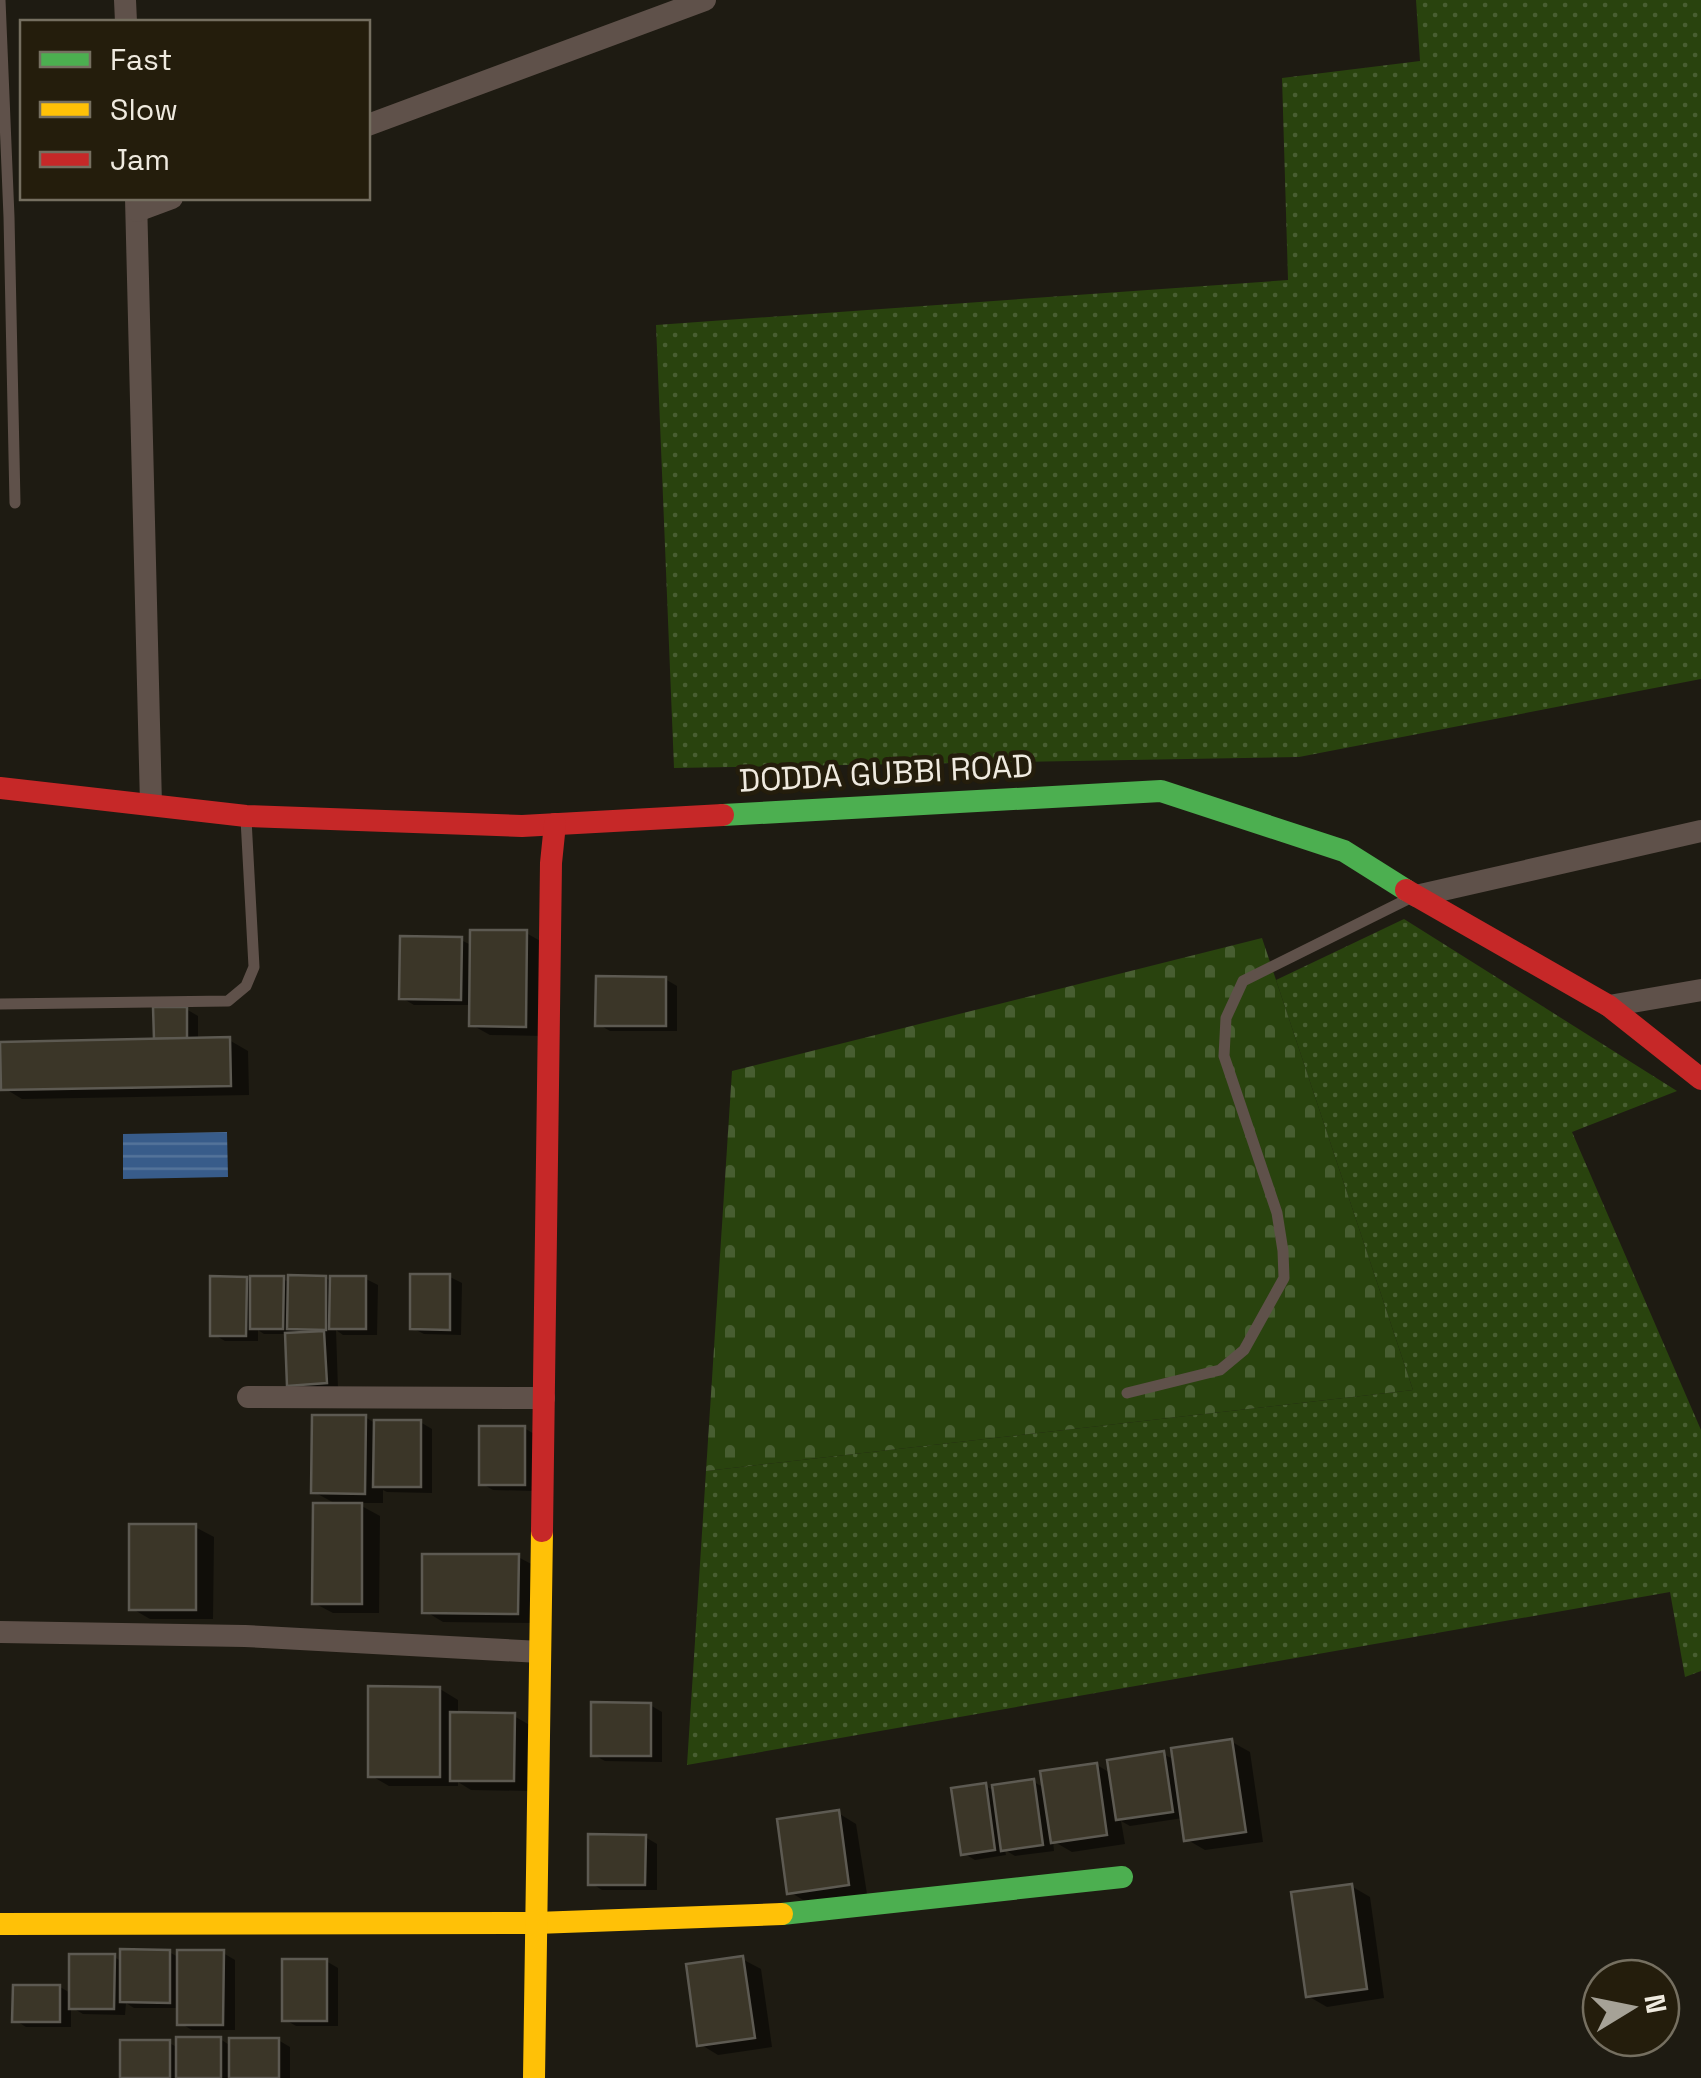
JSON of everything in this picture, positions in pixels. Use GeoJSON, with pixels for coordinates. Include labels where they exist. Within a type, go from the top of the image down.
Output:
{"type":"FeatureCollection","features":[{"type":"Feature","properties":{"kind":"street"},"geometry":{"type":"LineString","coordinates":[[370,124],[705,0]]}},
{"type":"Feature","properties":{"kind":"street"},"geometry":{"type":"LineString","coordinates":[[137,204],[151,805]]}},
{"type":"Feature","properties":{"kind":"street","name":"DODDA GUBBI ROAD"},"geometry":{"type":"LineString","coordinates":[[0,788],[246,816],[522,826],[1161,791],[1344,851],[1609,1006],[1701,1079]]}},
{"type":"Feature","properties":{"kind":"street"},"geometry":{"type":"LineString","coordinates":[[534,2078],[550,863],[555,824]]}},
{"type":"Feature","properties":{"kind":"street"},"geometry":{"type":"LineString","coordinates":[[1416,896],[1701,832]]}},
{"type":"Feature","properties":{"kind":"street"},"geometry":{"type":"LineString","coordinates":[[1609,1006],[1701,990]]}},
{"type":"Feature","properties":{"kind":"street"},"geometry":{"type":"LineString","coordinates":[[248,1398],[544,1398]]}},
{"type":"Feature","properties":{"kind":"street"},"geometry":{"type":"LineString","coordinates":[[0,1632],[245,1636],[540,1652]]}},
{"type":"Feature","properties":{"kind":"street"},"geometry":{"type":"LineString","coordinates":[[0,1924],[536,1923],[803,1912],[1122,1878]]}},
{"type":"Feature","properties":{"kind":"lane"},"geometry":{"type":"LineString","coordinates":[[0,0],[15,503]]}},
{"type":"Feature","properties":{"kind":"lane"},"geometry":{"type":"LineString","coordinates":[[0,1004],[228,1002],[246,986],[254,967],[246,816]]}},
{"type":"Feature","properties":{"kind":"lane"},"geometry":{"type":"LineString","coordinates":[[1127,1393],[1220,1370],[1244,1350],[1284,1278],[1277,1212],[1224,1056],[1226,1018],[1243,981],[1416,896]]}},
{"type":"Feature","properties":{"kind":"green space"},"geometry":{"type":"Polygon","coordinates":[[[1416,0],[1701,0],[1701,679],[1299,757],[674,768],[656,325],[1288,280],[1282,78],[1420,61],[1416,0]]]}},
{"type":"Feature","properties":{"kind":"green space"},"geometry":{"type":"Polygon","coordinates":[[[1404,919],[1677,1091],[1572,1132],[1701,1430],[1701,1671],[1685,1677],[1670,1592],[687,1765],[706,1471],[1413,1390],[1276,980],[1404,919]]]}},
{"type":"Feature","properties":{"kind":"green space"},"geometry":{"type":"Polygon","coordinates":[[[1262,938],[1413,1390],[706,1471],[732,1071],[1262,938]]]}},
{"type":"Feature","properties":{"kind":"water"},"geometry":{"type":"Polygon","coordinates":[[[227,1132],[228,1177],[123,1179],[123,1134],[227,1132]]]}},
{"type":"Feature","properties":{"kind":"building"},"geometry":{"type":"Polygon","coordinates":[[[470,930],[527,930],[526,1027],[469,1026],[470,930]]]}},
{"type":"Feature","properties":{"kind":"building"},"geometry":{"type":"Polygon","coordinates":[[[400,936],[462,937],[461,1000],[399,999],[400,936]]]}},
{"type":"Feature","properties":{"kind":"building"},"geometry":{"type":"Polygon","coordinates":[[[596,976],[666,977],[666,1026],[595,1026],[596,976]]]}},
{"type":"Feature","properties":{"kind":"building"},"geometry":{"type":"Polygon","coordinates":[[[153,1007],[187,1007],[187,1038],[154,1039],[153,1007]]]}},
{"type":"Feature","properties":{"kind":"building"},"geometry":{"type":"Polygon","coordinates":[[[230,1037],[231,1086],[1,1090],[0,1042],[230,1037]]]}},
{"type":"Feature","properties":{"kind":"building"},"geometry":{"type":"Polygon","coordinates":[[[410,1274],[450,1274],[450,1330],[410,1329],[410,1274]]]}},
{"type":"Feature","properties":{"kind":"building"},"geometry":{"type":"Polygon","coordinates":[[[288,1275],[326,1276],[326,1330],[287,1329],[288,1275]]]}},
{"type":"Feature","properties":{"kind":"building"},"geometry":{"type":"Polygon","coordinates":[[[210,1276],[247,1277],[246,1336],[210,1336],[210,1276]]]}},
{"type":"Feature","properties":{"kind":"building"},"geometry":{"type":"Polygon","coordinates":[[[250,1276],[284,1276],[283,1329],[250,1329],[250,1276]]]}},
{"type":"Feature","properties":{"kind":"building"},"geometry":{"type":"Polygon","coordinates":[[[330,1276],[366,1276],[366,1329],[329,1329],[330,1276]]]}},
{"type":"Feature","properties":{"kind":"building"},"geometry":{"type":"Polygon","coordinates":[[[324,1331],[327,1383],[287,1386],[285,1333],[324,1331]]]}},
{"type":"Feature","properties":{"kind":"building"},"geometry":{"type":"Polygon","coordinates":[[[312,1415],[366,1415],[365,1494],[311,1493],[312,1415]]]}},
{"type":"Feature","properties":{"kind":"building"},"geometry":{"type":"Polygon","coordinates":[[[374,1420],[421,1420],[421,1487],[373,1487],[374,1420]]]}},
{"type":"Feature","properties":{"kind":"building"},"geometry":{"type":"Polygon","coordinates":[[[479,1426],[525,1426],[525,1485],[479,1485],[479,1426]]]}},
{"type":"Feature","properties":{"kind":"building"},"geometry":{"type":"Polygon","coordinates":[[[313,1503],[362,1503],[362,1604],[312,1604],[313,1503]]]}},
{"type":"Feature","properties":{"kind":"building"},"geometry":{"type":"Polygon","coordinates":[[[129,1524],[196,1524],[196,1610],[129,1610],[129,1524]]]}},
{"type":"Feature","properties":{"kind":"building"},"geometry":{"type":"Polygon","coordinates":[[[422,1554],[519,1554],[518,1614],[422,1613],[422,1554]]]}},
{"type":"Feature","properties":{"kind":"building"},"geometry":{"type":"Polygon","coordinates":[[[368,1686],[440,1687],[440,1777],[368,1777],[368,1686]]]}},
{"type":"Feature","properties":{"kind":"building"},"geometry":{"type":"Polygon","coordinates":[[[591,1702],[651,1703],[651,1756],[591,1756],[591,1702]]]}},
{"type":"Feature","properties":{"kind":"building"},"geometry":{"type":"Polygon","coordinates":[[[450,1712],[515,1713],[514,1781],[450,1781],[450,1712]]]}},
{"type":"Feature","properties":{"kind":"building"},"geometry":{"type":"Polygon","coordinates":[[[1232,1739],[1246,1832],[1184,1841],[1171,1748],[1232,1739]]]}},
{"type":"Feature","properties":{"kind":"building"},"geometry":{"type":"Polygon","coordinates":[[[1164,1751],[1173,1812],[1116,1820],[1107,1760],[1164,1751]]]}},
{"type":"Feature","properties":{"kind":"building"},"geometry":{"type":"Polygon","coordinates":[[[1097,1763],[1107,1835],[1051,1843],[1040,1771],[1097,1763]]]}},
{"type":"Feature","properties":{"kind":"building"},"geometry":{"type":"Polygon","coordinates":[[[1034,1779],[1043,1845],[1001,1851],[992,1785],[1034,1779]]]}},
{"type":"Feature","properties":{"kind":"building"},"geometry":{"type":"Polygon","coordinates":[[[986,1783],[995,1850],[961,1855],[951,1788],[986,1783]]]}},
{"type":"Feature","properties":{"kind":"building"},"geometry":{"type":"Polygon","coordinates":[[[839,1810],[849,1885],[787,1894],[777,1819],[839,1810]]]}},
{"type":"Feature","properties":{"kind":"building"},"geometry":{"type":"Polygon","coordinates":[[[588,1834],[646,1835],[645,1885],[588,1885],[588,1834]]]}},
{"type":"Feature","properties":{"kind":"building"},"geometry":{"type":"Polygon","coordinates":[[[1352,1884],[1367,1989],[1306,1997],[1291,1892],[1352,1884]]]}},
{"type":"Feature","properties":{"kind":"building"},"geometry":{"type":"Polygon","coordinates":[[[120,1949],[170,1950],[170,2003],[120,2002],[120,1949]]]}},
{"type":"Feature","properties":{"kind":"building"},"geometry":{"type":"Polygon","coordinates":[[[177,1950],[224,1950],[223,2025],[177,2025],[177,1950]]]}},
{"type":"Feature","properties":{"kind":"building"},"geometry":{"type":"Polygon","coordinates":[[[69,1954],[115,1954],[114,2009],[69,2009],[69,1954]]]}},
{"type":"Feature","properties":{"kind":"building"},"geometry":{"type":"Polygon","coordinates":[[[743,1956],[755,2038],[697,2046],[686,1964],[743,1956]]]}},
{"type":"Feature","properties":{"kind":"building"},"geometry":{"type":"Polygon","coordinates":[[[282,1959],[327,1959],[327,2021],[282,2021],[282,1959]]]}},
{"type":"Feature","properties":{"kind":"building"},"geometry":{"type":"Polygon","coordinates":[[[13,1985],[60,1985],[60,2022],[12,2022],[13,1985]]]}},
{"type":"Feature","properties":{"kind":"building"},"geometry":{"type":"Polygon","coordinates":[[[176,2037],[221,2037],[221,2078],[176,2078],[176,2037]]]}},
{"type":"Feature","properties":{"kind":"building"},"geometry":{"type":"Polygon","coordinates":[[[229,2038],[279,2038],[279,2078],[229,2078],[229,2038]]]}},
{"type":"Feature","properties":{"kind":"building"},"geometry":{"type":"Polygon","coordinates":[[[120,2040],[170,2040],[170,2078],[120,2078],[120,2040]]]}},
{"type":"Feature","properties":{"kind":"traffic: fast"},"geometry":{"type":"LineString","coordinates":[[723,815],[1161,791],[1344,851],[1406,890]]}},
{"type":"Feature","properties":{"kind":"traffic: fast"},"geometry":{"type":"LineString","coordinates":[[782,1914],[1122,1877]]}},
{"type":"Feature","properties":{"kind":"traffic: slow"},"geometry":{"type":"LineString","coordinates":[[534,2078],[542,1531]]}},
{"type":"Feature","properties":{"kind":"traffic: slow"},"geometry":{"type":"LineString","coordinates":[[0,1924],[536,1923],[782,1914]]}},
{"type":"Feature","properties":{"kind":"traffic: jam"},"geometry":{"type":"LineString","coordinates":[[0,788],[246,816],[522,826],[723,815]]}},
{"type":"Feature","properties":{"kind":"traffic: jam"},"geometry":{"type":"LineString","coordinates":[[542,1531],[551,863],[555,824]]}},
{"type":"Feature","properties":{"kind":"traffic: jam"},"geometry":{"type":"LineString","coordinates":[[1406,890],[1609,1006],[1701,1079]]}}]}
